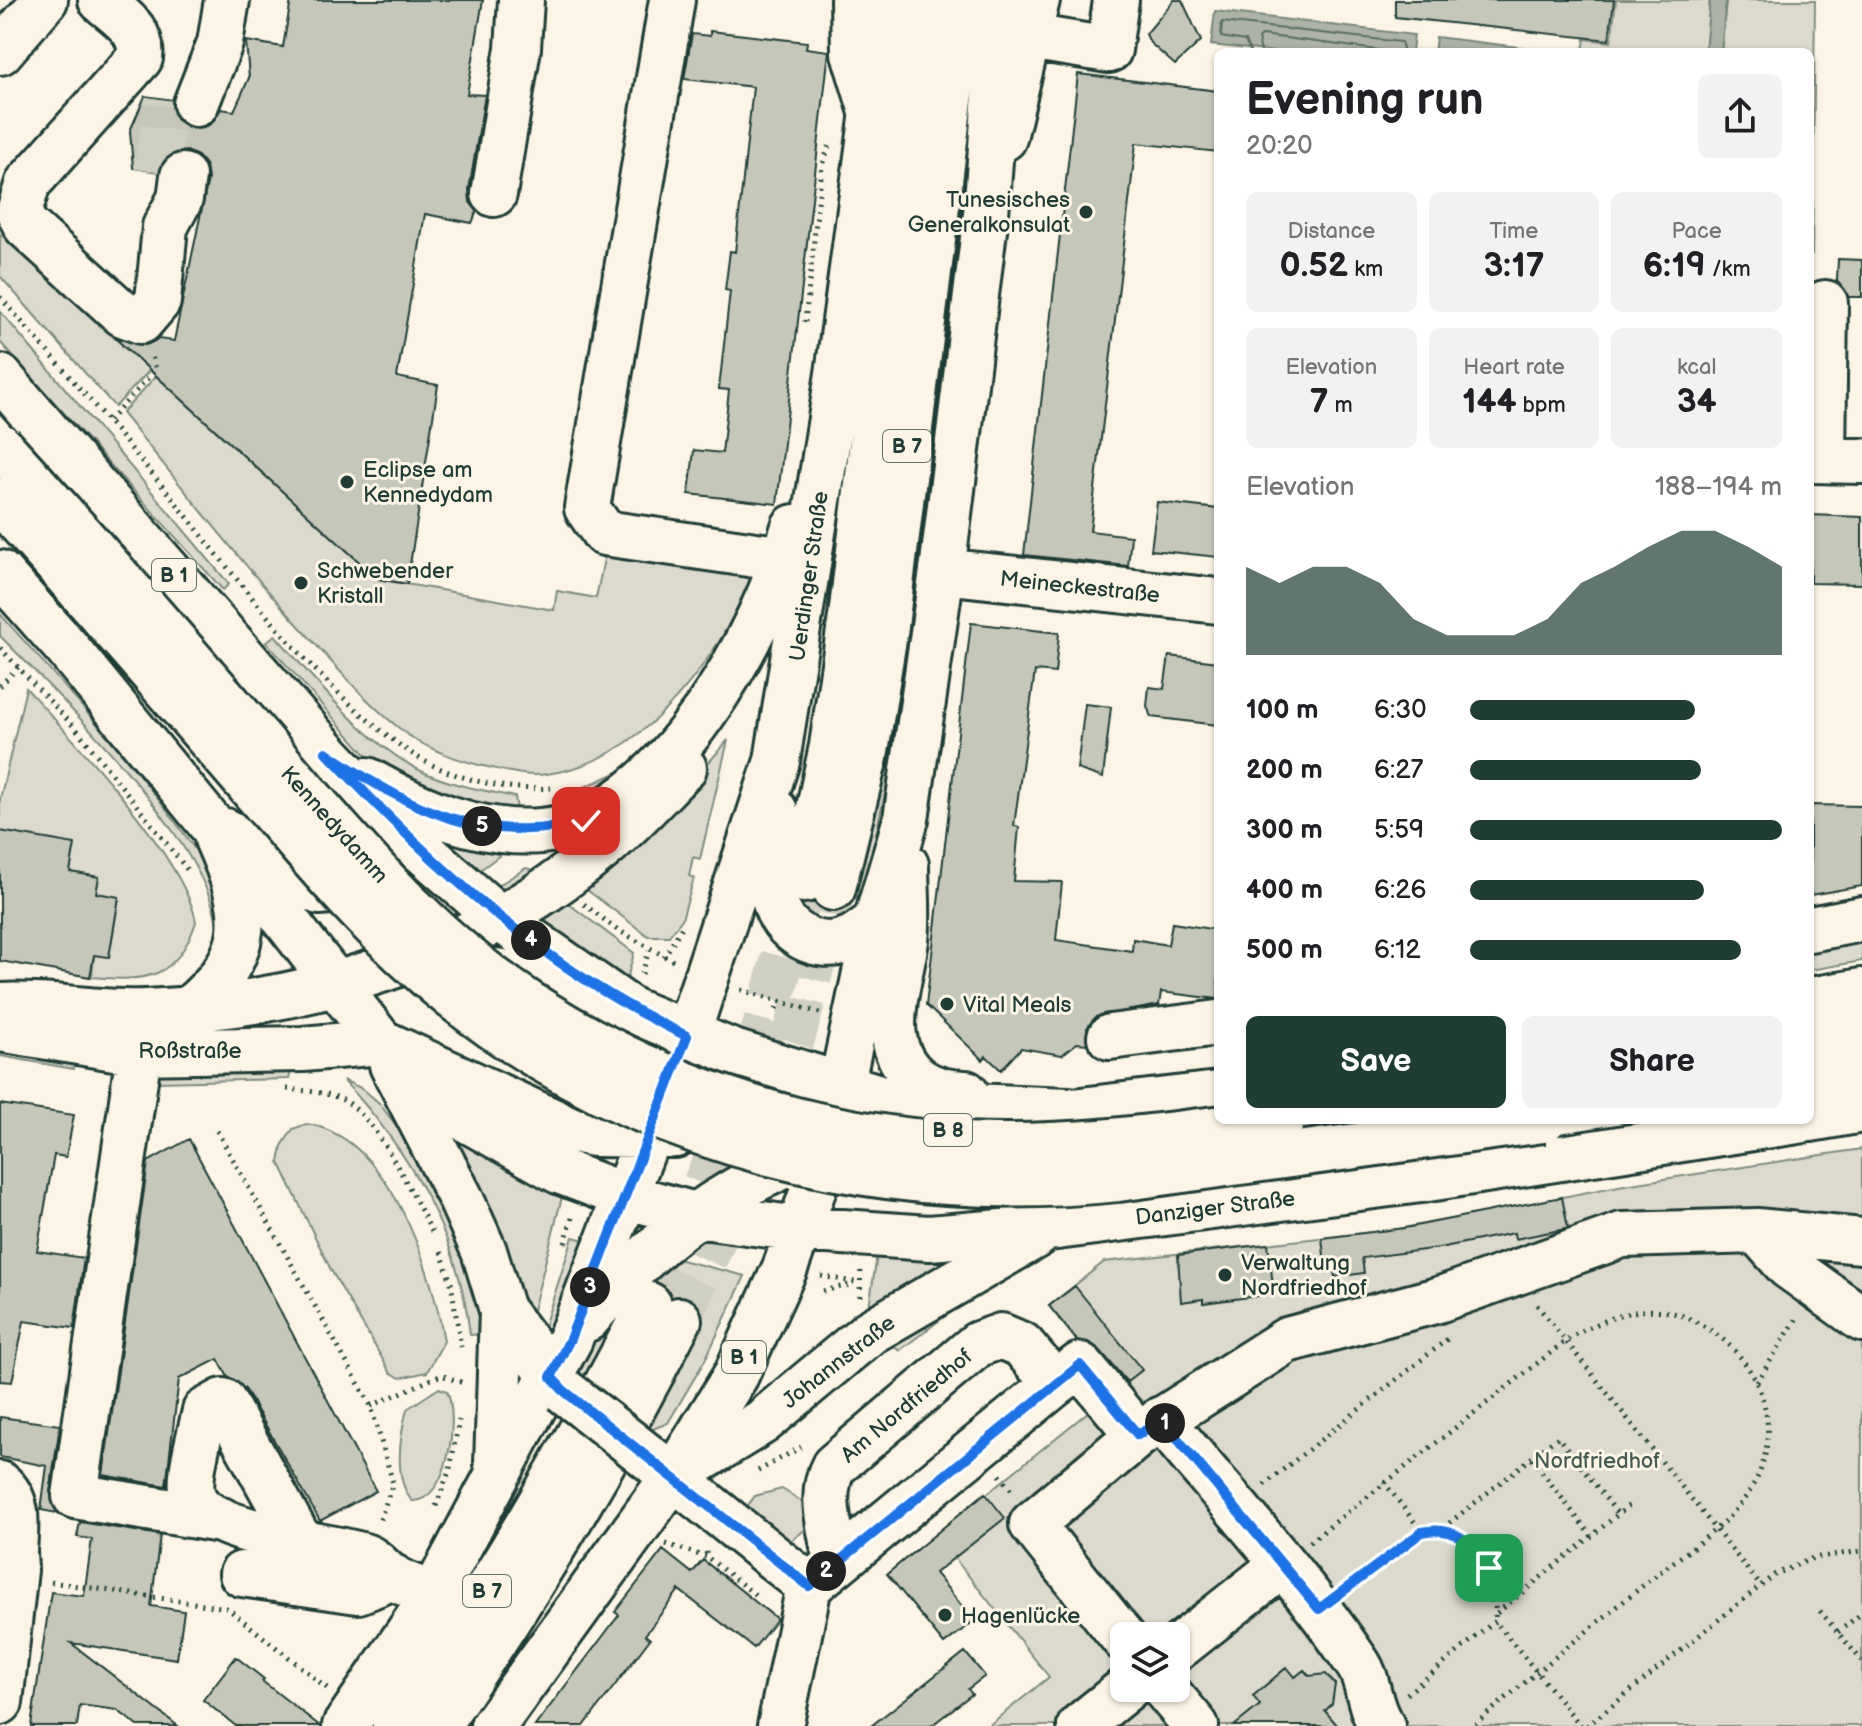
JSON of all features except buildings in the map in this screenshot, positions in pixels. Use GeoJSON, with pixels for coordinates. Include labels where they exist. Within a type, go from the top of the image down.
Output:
{"type":"FeatureCollection","features":[{"type":"Feature","properties":{"kind":"main road"},"geometry":{"type":"LineString","coordinates":[[0,52],[45,0]]}},
{"type":"Feature","properties":{"kind":"main road"},"geometry":{"type":"LineString","coordinates":[[182,102],[220,43],[227,0]]}},
{"type":"Feature","properties":{"kind":"main road"},"geometry":{"type":"LineString","coordinates":[[494,194],[518,48],[521,0]]}},
{"type":"Feature","properties":{"kind":"main road","name":"Uerdinger Straße"},"geometry":{"type":"LineString","coordinates":[[411,962],[499,918],[600,850],[695,756],[739,687],[778,576],[604,533],[587,508],[672,0]]}},
{"type":"Feature","properties":{"kind":"main road","name":"Uerdinger Straße"},"geometry":{"type":"LineString","coordinates":[[647,1142],[687,1036],[777,761],[838,374],[873,115],[854,53],[853,0]]}},
{"type":"Feature","properties":{"kind":"main road"},"geometry":{"type":"LineString","coordinates":[[873,115],[888,0]]}},
{"type":"Feature","properties":{"kind":"main road","name":"B 7"},"geometry":{"type":"LineString","coordinates":[[925,0],[851,617],[832,746],[819,884],[865,757],[886,626],[962,0]]}},
{"type":"Feature","properties":{"kind":"main road"},"geometry":{"type":"LineString","coordinates":[[840,1086],[876,921],[906,819],[942,571],[986,214],[1002,0]]}},
{"type":"Feature","properties":{"kind":"main road"},"geometry":{"type":"LineString","coordinates":[[986,214],[1033,19],[1109,50],[1116,0]]}},
{"type":"Feature","properties":{"kind":"main road"},"geometry":{"type":"LineString","coordinates":[[108,6],[137,33],[142,45],[140,58],[28,183],[19,212],[26,226],[123,314],[141,321],[158,301],[165,227],[180,199],[170,174]]}},
{"type":"Feature","properties":{"kind":"main road"},"geometry":{"type":"LineString","coordinates":[[1825,303],[1832,460]]}},
{"type":"Feature","properties":{"kind":"main road"},"geometry":{"type":"LineString","coordinates":[[326,752],[403,801],[474,825],[539,832],[586,821],[609,809],[653,771],[695,724],[733,670],[778,576],[838,374]]}},
{"type":"Feature","properties":{"kind":"main road","name":"Kennedydamm"},"geometry":{"type":"LineString","coordinates":[[0,377],[326,752],[439,868],[499,918],[636,995],[687,1036]]}},
{"type":"Feature","properties":{"kind":"main road","name":"Kennedydamm"},"geometry":{"type":"LineString","coordinates":[[0,446],[94,548],[303,791],[439,932],[494,978],[563,1024],[647,1068],[734,1123]]}},
{"type":"Feature","properties":{"kind":"main road","name":"Kennedydamm"},"geometry":{"type":"LineString","coordinates":[[0,501],[345,894],[443,988],[490,1023],[572,1075],[642,1109],[734,1123]]}},
{"type":"Feature","properties":{"kind":"main road","name":"Meineckestraße"},"geometry":{"type":"LineString","coordinates":[[942,571],[1214,601]]}},
{"type":"Feature","properties":{"kind":"main road"},"geometry":{"type":"LineString","coordinates":[[0,573],[66,647],[209,822],[381,1042],[466,1119],[559,1171],[625,1196]]}},
{"type":"Feature","properties":{"kind":"main road"},"geometry":{"type":"LineString","coordinates":[[777,761],[773,876],[774,898],[781,919],[794,933],[826,943],[849,940],[876,921]]}},
{"type":"Feature","properties":{"kind":"main road"},"geometry":{"type":"LineString","coordinates":[[209,822],[289,865],[307,885],[319,892],[340,892],[372,880],[389,846],[375,804]]}},
{"type":"Feature","properties":{"kind":"main road"},"geometry":{"type":"LineString","coordinates":[[906,819],[906,936],[891,1023],[893,1040],[904,1064],[924,1083],[944,1092],[1068,1088],[1118,1103]]}},
{"type":"Feature","properties":{"kind":"main road"},"geometry":{"type":"LineString","coordinates":[[189,1009],[220,979],[243,928],[231,872],[209,822]]}},
{"type":"Feature","properties":{"kind":"main road"},"geometry":{"type":"LineString","coordinates":[[1814,928],[1862,919]]}},
{"type":"Feature","properties":{"kind":"main road"},"geometry":{"type":"LineString","coordinates":[[411,962],[519,974],[636,995]]}},
{"type":"Feature","properties":{"kind":"main road","name":"Roßstraße"},"geometry":{"type":"LineString","coordinates":[[0,1006],[121,1012],[253,1004],[324,970],[411,962]]}},
{"type":"Feature","properties":{"kind":"main road"},"geometry":{"type":"LineString","coordinates":[[1814,999],[1862,991]]}},
{"type":"Feature","properties":{"kind":"main road"},"geometry":{"type":"LineString","coordinates":[[1110,1037],[1214,1024]]}},
{"type":"Feature","properties":{"kind":"main road","name":"Roßstraße"},"geometry":{"type":"LineString","coordinates":[[0,1029],[139,1052],[303,1049],[381,1042]]}},
{"type":"Feature","properties":{"kind":"main road"},"geometry":{"type":"LineString","coordinates":[[1814,1037],[1862,1029]]}},
{"type":"Feature","properties":{"kind":"main road","name":"B 1"},"geometry":{"type":"LineString","coordinates":[[687,1036],[840,1086]]}},
{"type":"Feature","properties":{"kind":"main road"},"geometry":{"type":"LineString","coordinates":[[381,1042],[572,1130],[647,1142],[735,1129],[840,1086],[899,1103],[1069,1110],[1214,1094]]}},
{"type":"Feature","properties":{"kind":"main road"},"geometry":{"type":"LineString","coordinates":[[381,1042],[460,1197],[484,1251],[502,1310],[502,1401],[496,1474]]}},
{"type":"Feature","properties":{"kind":"main road"},"geometry":{"type":"LineString","coordinates":[[139,1052],[75,1496],[221,1520],[379,1567],[433,1596]]}},
{"type":"Feature","properties":{"kind":"main road"},"geometry":{"type":"LineString","coordinates":[[1814,1075],[1862,1067]]}},
{"type":"Feature","properties":{"kind":"main road","name":"Johannstraße"},"geometry":{"type":"LineString","coordinates":[[493,1726],[660,1466],[736,1375],[799,1229],[828,1149],[840,1086]]}},
{"type":"Feature","properties":{"kind":"main road"},"geometry":{"type":"LineString","coordinates":[[1049,1228],[1024,1193],[1017,1159],[1022,1146],[1034,1131],[1118,1103]]}},
{"type":"Feature","properties":{"kind":"main road","name":"B 8"},"geometry":{"type":"LineString","coordinates":[[570,1339],[689,1212],[787,1165],[828,1149],[1069,1110]]}},
{"type":"Feature","properties":{"kind":"main road"},"geometry":{"type":"LineString","coordinates":[[1814,1118],[1862,1110]]}},
{"type":"Feature","properties":{"kind":"main road"},"geometry":{"type":"LineString","coordinates":[[734,1123],[787,1119],[878,1136],[982,1145],[1095,1142],[1248,1124]]}},
{"type":"Feature","properties":{"kind":"main road","name":"Danziger Straße"},"geometry":{"type":"LineString","coordinates":[[734,1123],[812,1164],[868,1175],[976,1185],[1053,1186],[1513,1124]]}},
{"type":"Feature","properties":{"kind":"main road","name":"Danziger Straße"},"geometry":{"type":"LineString","coordinates":[[625,1196],[689,1212],[799,1229],[929,1238],[1049,1228],[1421,1180],[1778,1124]]}},
{"type":"Feature","properties":{"kind":"main road"},"geometry":{"type":"LineString","coordinates":[[340,1710],[433,1596],[496,1474],[557,1384],[570,1339],[647,1142]]}},
{"type":"Feature","properties":{"kind":"main road"},"geometry":{"type":"LineString","coordinates":[[647,1142],[658,1181],[689,1212]]}},
{"type":"Feature","properties":{"kind":"main road","name":"Johannstraße"},"geometry":{"type":"LineString","coordinates":[[660,1466],[762,1422],[870,1332],[1049,1228]]}},
{"type":"Feature","properties":{"kind":"main road"},"geometry":{"type":"LineString","coordinates":[[1757,1231],[1788,1266],[1862,1319]]}},
{"type":"Feature","properties":{"kind":"main road"},"geometry":{"type":"LineString","coordinates":[[1110,1622],[1032,1524],[1150,1427],[1287,1340],[1438,1300],[1622,1235],[1757,1231],[1862,1241]]}},
{"type":"Feature","properties":{"kind":"main road"},"geometry":{"type":"LineString","coordinates":[[502,1310],[557,1384],[660,1466],[822,1574]]}},
{"type":"Feature","properties":{"kind":"main road","name":"B 7"},"geometry":{"type":"LineString","coordinates":[[395,1726],[475,1611],[606,1388],[664,1313],[598,1473],[501,1633],[437,1726]]}},
{"type":"Feature","properties":{"kind":"main road","name":"Am Nordfriedhof"},"geometry":{"type":"LineString","coordinates":[[822,1574],[824,1494],[826,1480],[834,1466],[978,1344],[1001,1336],[1012,1339],[1068,1375]]}},
{"type":"Feature","properties":{"kind":"main road"},"geometry":{"type":"LineString","coordinates":[[780,1726],[822,1574],[1068,1375],[1150,1427],[1235,1509],[1319,1609],[1361,1668],[1376,1718],[1382,1726]]}},
{"type":"Feature","properties":{"kind":"main road"},"geometry":{"type":"LineString","coordinates":[[221,1520],[203,1512],[193,1496],[192,1480],[205,1411],[223,1401],[301,1543]]}},
{"type":"Feature","properties":{"kind":"main road"},"geometry":{"type":"LineString","coordinates":[[0,1484],[8,1491],[15,1508],[0,1702]]}},
{"type":"Feature","properties":{"kind":"main road"},"geometry":{"type":"LineString","coordinates":[[1190,1638],[1281,1566]]}},
{"type":"Feature","properties":{"kind":"main road"},"geometry":{"type":"LineString","coordinates":[[242,1574],[358,1591],[379,1567]]}},
{"type":"Feature","properties":{"kind":"main road"},"geometry":{"type":"LineString","coordinates":[[1080,1726],[1110,1702]]}},
{"type":"Feature","properties":{"kind":"main road"},"geometry":{"type":"LineString","coordinates":[[1176,1702],[1196,1726]]}},
{"type":"Feature","properties":{"kind":"path"},"geometry":{"type":"LineString","coordinates":[[0,297],[109,421],[281,630],[352,703],[391,737],[429,763],[472,778],[541,789]]}},
{"type":"Feature","properties":{"kind":"path"},"geometry":{"type":"LineString","coordinates":[[109,421],[156,369]]}},
{"type":"Feature","properties":{"kind":"path"},"geometry":{"type":"LineString","coordinates":[[0,648],[78,731],[193,878]]}},
{"type":"Feature","properties":{"kind":"path"},"geometry":{"type":"LineString","coordinates":[[0,686],[18,667]]}},
{"type":"Feature","properties":{"kind":"path"},"geometry":{"type":"LineString","coordinates":[[581,901],[649,950],[678,963]]}},
{"type":"Feature","properties":{"kind":"path"},"geometry":{"type":"LineString","coordinates":[[664,957],[685,921]]}},
{"type":"Feature","properties":{"kind":"path"},"geometry":{"type":"LineString","coordinates":[[636,995],[649,950]]}},
{"type":"Feature","properties":{"kind":"path"},"geometry":{"type":"LineString","coordinates":[[734,988],[826,1015]]}},
{"type":"Feature","properties":{"kind":"path"},"geometry":{"type":"LineString","coordinates":[[776,1009],[779,1001]]}},
{"type":"Feature","properties":{"kind":"path"},"geometry":{"type":"LineString","coordinates":[[322,1093],[347,1102],[363,1118],[406,1181],[433,1233]]}},
{"type":"Feature","properties":{"kind":"path"},"geometry":{"type":"LineString","coordinates":[[217,1131],[371,1406],[393,1483],[379,1567]]}},
{"type":"Feature","properties":{"kind":"path"},"geometry":{"type":"LineString","coordinates":[[439,1247],[451,1283],[462,1357]]}},
{"type":"Feature","properties":{"kind":"path"},"geometry":{"type":"LineString","coordinates":[[1514,1273],[1564,1343],[1760,1585]]}},
{"type":"Feature","properties":{"kind":"path"},"geometry":{"type":"LineString","coordinates":[[818,1275],[859,1283],[823,1291]]}},
{"type":"Feature","properties":{"kind":"path"},"geometry":{"type":"LineString","coordinates":[[1757,1382],[1817,1287]]}},
{"type":"Feature","properties":{"kind":"path"},"geometry":{"type":"LineString","coordinates":[[1281,1566],[1564,1343],[1602,1321],[1636,1309],[1662,1311],[1705,1326],[1723,1338],[1739,1353],[1757,1382],[1768,1428],[1759,1474],[1734,1510],[1713,1530],[1473,1726]]}},
{"type":"Feature","properties":{"kind":"path"},"geometry":{"type":"LineString","coordinates":[[1235,1509],[1457,1331]]}},
{"type":"Feature","properties":{"kind":"path"},"geometry":{"type":"LineString","coordinates":[[371,1406],[441,1375],[463,1383],[462,1370]]}},
{"type":"Feature","properties":{"kind":"path"},"geometry":{"type":"LineString","coordinates":[[1319,1609],[1422,1532],[1443,1528],[1558,1437],[1618,1514]]}},
{"type":"Feature","properties":{"kind":"path"},"geometry":{"type":"LineString","coordinates":[[1532,1459],[1591,1536]]}},
{"type":"Feature","properties":{"kind":"path"},"geometry":{"type":"LineString","coordinates":[[1384,1482],[1422,1532]]}},
{"type":"Feature","properties":{"kind":"path"},"geometry":{"type":"LineString","coordinates":[[1427,1679],[1632,1503]]}},
{"type":"Feature","properties":{"kind":"path"},"geometry":{"type":"LineString","coordinates":[[1443,1528],[1466,1542],[1489,1568],[1494,1583],[1495,1618],[1584,1726],[1760,1585],[1813,1558],[1862,1551]]}},
{"type":"Feature","properties":{"kind":"path"},"geometry":{"type":"LineString","coordinates":[[666,1544],[707,1557]]}},
{"type":"Feature","properties":{"kind":"path"},"geometry":{"type":"LineString","coordinates":[[10,1554],[227,1608],[340,1710]]}},
{"type":"Feature","properties":{"kind":"path"},"geometry":{"type":"LineString","coordinates":[[1820,1611],[1862,1661]]}},
{"type":"Feature","properties":{"kind":"path"},"geometry":{"type":"LineString","coordinates":[[1838,1633],[1862,1613]]}},
{"type":"Feature","properties":{"kind":"green space"},"geometry":{"type":"Polygon","coordinates":[[[979,0],[982,75],[904,705],[862,898],[850,895],[979,0]]]}},
{"type":"Feature","properties":{"kind":"green space"},"geometry":{"type":"Polygon","coordinates":[[[1616,0],[1710,0],[1705,48],[1584,48],[1585,39],[1611,42],[1616,0]]]}},
{"type":"Feature","properties":{"kind":"green space"},"geometry":{"type":"Polygon","coordinates":[[[1726,0],[1815,0],[1814,85],[1814,48],[1721,48],[1726,0]]]}},
{"type":"Feature","properties":{"kind":"green space"},"geometry":{"type":"Polygon","coordinates":[[[0,234],[102,326],[119,325],[127,332],[122,346],[150,370],[115,407],[0,276],[0,234]]]}},
{"type":"Feature","properties":{"kind":"green space"},"geometry":{"type":"Polygon","coordinates":[[[0,311],[229,584],[223,590],[0,342],[0,311]]]}},
{"type":"Feature","properties":{"kind":"green space"},"geometry":{"type":"Polygon","coordinates":[[[156,376],[378,579],[554,610],[557,591],[596,598],[606,549],[746,567],[751,577],[750,589],[714,650],[692,679],[642,731],[613,751],[582,766],[540,775],[506,771],[449,756],[408,735],[356,688],[261,582],[122,413],[156,376]]]}},
{"type":"Feature","properties":{"kind":"green space"},"geometry":{"type":"Polygon","coordinates":[[[0,614],[121,752],[204,862],[227,899],[217,938],[212,904],[194,865],[166,822],[96,735],[0,636],[0,614]]]}},
{"type":"Feature","properties":{"kind":"green space"},"geometry":{"type":"Polygon","coordinates":[[[275,635],[360,727],[399,758],[442,780],[515,797],[518,816],[479,810],[374,764],[266,642],[275,635]]]}},
{"type":"Feature","properties":{"kind":"green space"},"geometry":{"type":"Polygon","coordinates":[[[26,688],[150,833],[187,896],[196,922],[179,955],[158,973],[129,979],[92,977],[94,955],[109,957],[119,897],[96,893],[99,877],[70,872],[0,831],[0,799],[26,688]]]}},
{"type":"Feature","properties":{"kind":"green space"},"geometry":{"type":"Polygon","coordinates":[[[728,740],[700,859],[693,857],[689,876],[694,878],[682,919],[669,936],[648,936],[579,884],[685,790],[728,740]]]}},
{"type":"Feature","properties":{"kind":"green space"},"geometry":{"type":"Polygon","coordinates":[[[669,743],[553,815],[553,798],[613,774],[669,743]]]}},
{"type":"Feature","properties":{"kind":"green space"},"geometry":{"type":"Polygon","coordinates":[[[425,826],[511,847],[472,876],[425,826]]]}},
{"type":"Feature","properties":{"kind":"green space"},"geometry":{"type":"Polygon","coordinates":[[[526,868],[536,871],[507,896],[491,890],[526,868]]]}},
{"type":"Feature","properties":{"kind":"green space"},"geometry":{"type":"Polygon","coordinates":[[[561,898],[634,953],[627,979],[526,918],[561,898]]]}},
{"type":"Feature","properties":{"kind":"green space"},"geometry":{"type":"Polygon","coordinates":[[[1862,941],[1862,961],[1814,969],[1814,947],[1862,941]]]}},
{"type":"Feature","properties":{"kind":"green space"},"geometry":{"type":"Polygon","coordinates":[[[0,1047],[75,1062],[74,1069],[0,1056],[0,1047]]]}},
{"type":"Feature","properties":{"kind":"green space"},"geometry":{"type":"Polygon","coordinates":[[[291,1071],[289,1079],[156,1082],[157,1073],[291,1071]]]}},
{"type":"Feature","properties":{"kind":"green space"},"geometry":{"type":"Polygon","coordinates":[[[343,1080],[363,1089],[379,1103],[414,1149],[466,1246],[485,1334],[470,1335],[455,1264],[428,1197],[389,1136],[343,1080]]]}},
{"type":"Feature","properties":{"kind":"green space"},"geometry":{"type":"Polygon","coordinates":[[[434,1118],[564,1189],[530,1322],[434,1118]]]}},
{"type":"Feature","properties":{"kind":"green space"},"geometry":{"type":"Polygon","coordinates":[[[306,1124],[336,1134],[361,1153],[383,1179],[402,1210],[429,1279],[444,1341],[427,1372],[400,1378],[390,1372],[331,1270],[279,1162],[282,1146],[293,1129],[306,1124]]]}},
{"type":"Feature","properties":{"kind":"green space","name":"Nordfriedhof"},"geometry":{"type":"Polygon","coordinates":[[[1862,1149],[1862,1726],[988,1726],[1049,1677],[936,1535],[1115,1390],[1049,1306],[1104,1262],[1399,1229],[1624,1185],[1862,1149]]]}},
{"type":"Feature","properties":{"kind":"green space"},"geometry":{"type":"Polygon","coordinates":[[[714,1158],[748,1168],[709,1182],[700,1168],[714,1158]]]}},
{"type":"Feature","properties":{"kind":"green space"},"geometry":{"type":"Polygon","coordinates":[[[573,1237],[596,1243],[548,1348],[540,1339],[573,1237]]]}},
{"type":"Feature","properties":{"kind":"green space"},"geometry":{"type":"Polygon","coordinates":[[[877,1255],[970,1256],[869,1307],[877,1255]]]}},
{"type":"Feature","properties":{"kind":"green space"},"geometry":{"type":"Polygon","coordinates":[[[665,1256],[745,1276],[705,1360],[668,1423],[648,1431],[580,1377],[579,1362],[587,1347],[665,1256]]]}},
{"type":"Feature","properties":{"kind":"green space"},"geometry":{"type":"Polygon","coordinates":[[[964,1302],[899,1351],[892,1343],[964,1302]]]}},
{"type":"Feature","properties":{"kind":"green space"},"geometry":{"type":"Polygon","coordinates":[[[439,1388],[447,1391],[450,1403],[452,1419],[448,1456],[435,1488],[425,1498],[412,1501],[400,1468],[404,1420],[407,1409],[439,1388]]]}},
{"type":"Feature","properties":{"kind":"green space"},"geometry":{"type":"Polygon","coordinates":[[[782,1489],[806,1504],[806,1529],[788,1543],[742,1513],[755,1496],[782,1489]]]}},
{"type":"Feature","properties":{"kind":"water"},"geometry":{"type":"Polygon","coordinates":[[[1710,0],[1726,0],[1721,48],[1705,48],[1710,0]]]}},
{"type":"Feature","properties":{"kind":"water"},"geometry":{"type":"Polygon","coordinates":[[[1215,11],[1414,35],[1412,48],[1239,48],[1211,45],[1215,11]]]}},
{"type":"Feature","properties":{"kind":"water"},"geometry":{"type":"Polygon","coordinates":[[[1436,37],[1527,48],[1435,48],[1436,37]]]}},
{"type":"Feature","properties":{"kind":"tunnel"},"geometry":{"type":"LineString","coordinates":[[156,172],[167,100]]}},
{"type":"Feature","properties":{"kind":"tunnel"},"geometry":{"type":"LineString","coordinates":[[770,1104],[794,1036],[833,888]]}},
{"type":"Feature","properties":{"kind":"tunnel"},"geometry":{"type":"LineString","coordinates":[[649,1305],[727,1135],[764,1028],[798,903]]}},
{"type":"Feature","properties":{"kind":"tunnel"},"geometry":{"type":"LineString","coordinates":[[679,1320],[737,1187]]}},
{"type":"Feature","properties":{"kind":"place","name":"Tunesisches Generalkonsulat"},"geometry":{"type":"Point","coordinates":[1086,212]}},
{"type":"Feature","properties":{"kind":"place","name":"Eclipse am Kennedydam"},"geometry":{"type":"Point","coordinates":[347,482]}},
{"type":"Feature","properties":{"kind":"place","name":"Schwebender Kristall"},"geometry":{"type":"Point","coordinates":[301,583]}},
{"type":"Feature","properties":{"kind":"place","name":"Vital Meals"},"geometry":{"type":"Point","coordinates":[947,1004]}},
{"type":"Feature","properties":{"kind":"place","name":"Verwaltung Nordfriedhof"},"geometry":{"type":"Point","coordinates":[1225,1275]}},
{"type":"Feature","properties":{"kind":"place","name":"Hagenlücke"},"geometry":{"type":"Point","coordinates":[945,1615]}},
{"type":"Feature","properties":{"kind":"route"},"geometry":{"type":"LineString","coordinates":[[586,821],[539,832],[474,825],[439,816],[403,801],[326,752],[402,833],[499,918],[631,1010],[687,1036],[570,1339],[551,1377],[563,1390],[809,1586],[1080,1365],[1138,1435],[1161,1419],[1319,1609],[1422,1532],[1443,1528],[1454,1533],[1489,1568]]}}]}
